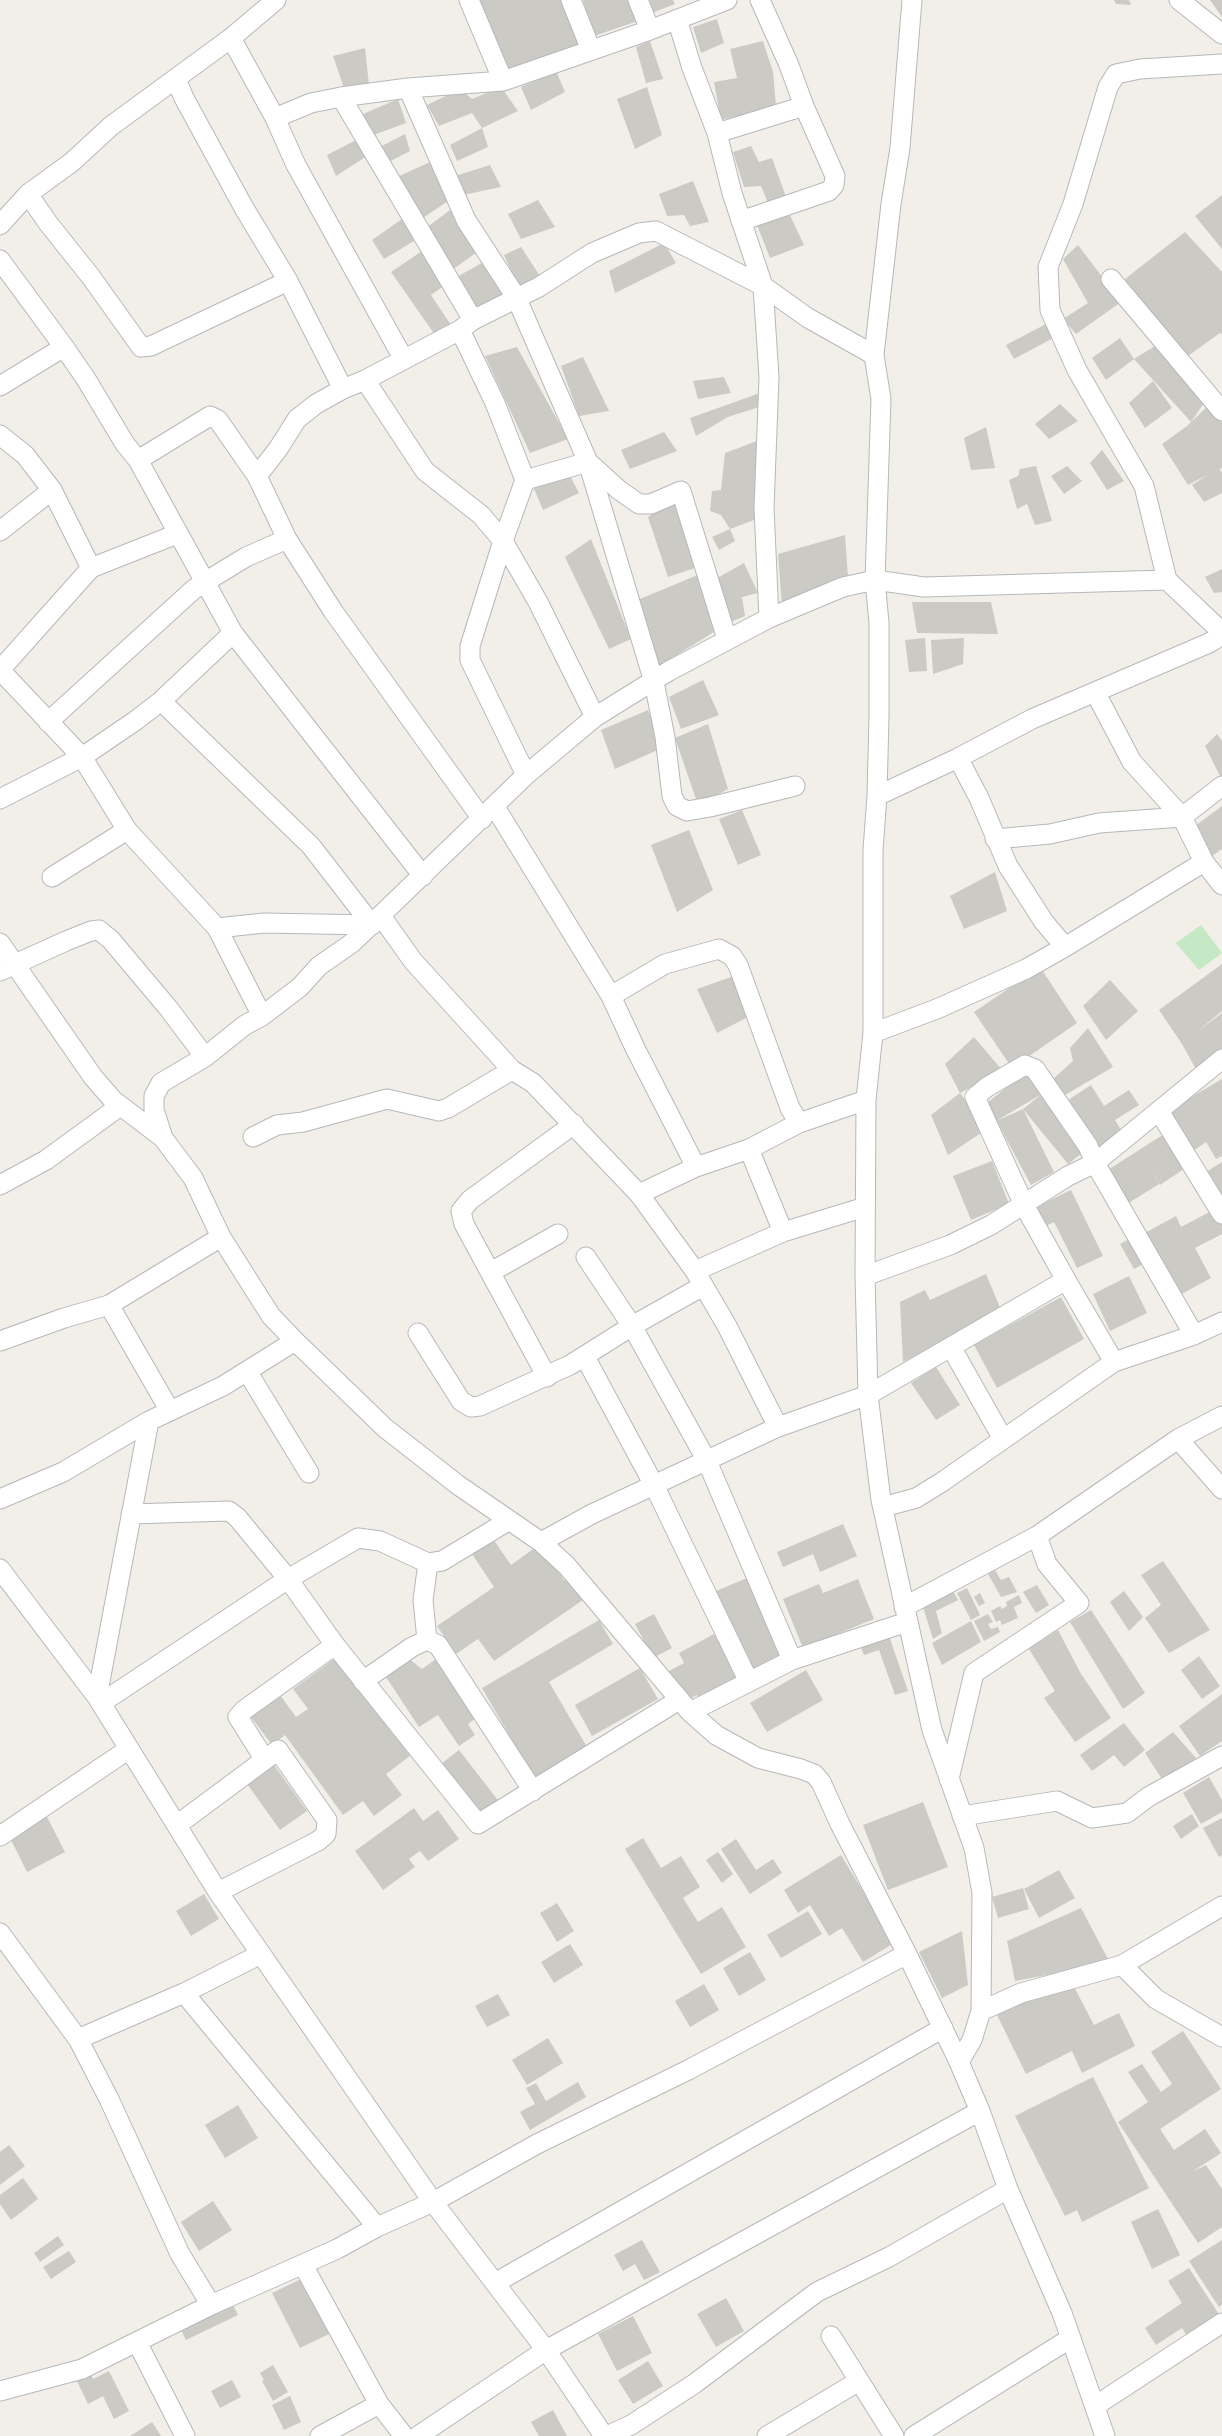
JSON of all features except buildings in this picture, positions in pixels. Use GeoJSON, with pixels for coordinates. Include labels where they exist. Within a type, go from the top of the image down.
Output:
{"type":"FeatureCollection","features":[{"type":"Feature","properties":{"kind":"street"},"geometry":{"type":"LineString","coordinates":[[0,225],[28,194],[72,162],[112,126],[231,38],[276,0]]}},
{"type":"Feature","properties":{"kind":"street"},"geometry":{"type":"LineString","coordinates":[[470,0],[503,81]]}},
{"type":"Feature","properties":{"kind":"street"},"geometry":{"type":"LineString","coordinates":[[571,0],[591,50]]}},
{"type":"Feature","properties":{"kind":"street"},"geometry":{"type":"LineString","coordinates":[[638,0],[650,30]]}},
{"type":"Feature","properties":{"kind":"street"},"geometry":{"type":"LineString","coordinates":[[741,221],[830,191],[834,186],[835,176],[804,106],[789,64],[760,0]]}},
{"type":"Feature","properties":{"kind":"street"},"geometry":{"type":"LineString","coordinates":[[912,0],[900,148],[891,204],[874,355],[880,399],[875,580],[879,623],[877,796],[873,850],[872,1033],[866,1100],[865,1276],[868,1395],[883,1507],[932,1730],[948,1781],[974,1848],[982,1893],[981,2011],[972,2040],[959,2062]]}},
{"type":"Feature","properties":{"kind":"street"},"geometry":{"type":"LineString","coordinates":[[1179,0],[1222,34]]}},
{"type":"Feature","properties":{"kind":"street"},"geometry":{"type":"LineString","coordinates":[[275,118],[311,104],[341,97],[408,88],[503,81],[650,30],[721,1]]}},
{"type":"Feature","properties":{"kind":"street"},"geometry":{"type":"LineString","coordinates":[[677,19],[692,68],[717,133],[741,221],[763,286],[769,377],[764,508],[769,618]]}},
{"type":"Feature","properties":{"kind":"street"},"geometry":{"type":"LineString","coordinates":[[231,38],[275,118],[296,165],[404,358]]}},
{"type":"Feature","properties":{"kind":"street"},"geometry":{"type":"LineString","coordinates":[[877,796],[958,758],[1032,719],[1209,643],[1222,634],[1167,580],[1144,486],[1077,370],[1050,310],[1048,267],[1073,204],[1108,87],[1116,74],[1140,69],[1222,64]]}},
{"type":"Feature","properties":{"kind":"street"},"geometry":{"type":"LineString","coordinates":[[176,80],[244,208],[288,281],[343,389]]}},
{"type":"Feature","properties":{"kind":"street"},"geometry":{"type":"LineString","coordinates":[[408,88],[466,220],[516,297],[588,462],[654,682],[665,737],[672,796],[677,806],[688,810],[710,807],[795,786]]}},
{"type":"Feature","properties":{"kind":"street"},"geometry":{"type":"LineString","coordinates":[[341,97],[466,325],[525,480],[503,541],[470,646],[470,660],[526,775]]}},
{"type":"Feature","properties":{"kind":"street"},"geometry":{"type":"LineString","coordinates":[[717,133],[804,106]]}},
{"type":"Feature","properties":{"kind":"street"},"geometry":{"type":"LineString","coordinates":[[28,194],[48,224],[91,277],[141,347],[151,346],[288,281]]}},
{"type":"Feature","properties":{"kind":"street"},"geometry":{"type":"LineString","coordinates":[[257,476],[278,449],[297,419],[316,404],[343,389],[365,380],[516,297],[539,287],[592,253],[639,233],[656,231],[763,286],[808,318],[874,355]]}},
{"type":"Feature","properties":{"kind":"street"},"geometry":{"type":"LineString","coordinates":[[0,260],[86,378],[125,444],[138,460],[233,633],[423,876]]}},
{"type":"Feature","properties":{"kind":"street"},"geometry":{"type":"LineString","coordinates":[[1111,279],[1222,411]]}},
{"type":"Feature","properties":{"kind":"street"},"geometry":{"type":"LineString","coordinates":[[0,386],[64,347]]}},
{"type":"Feature","properties":{"kind":"street"},"geometry":{"type":"LineString","coordinates":[[365,380],[425,471],[481,515],[503,541],[538,602],[595,717]]}},
{"type":"Feature","properties":{"kind":"street"},"geometry":{"type":"LineString","coordinates":[[138,460],[210,416],[218,420],[257,476],[287,539],[333,612],[488,813],[611,996],[634,1048],[696,1167]]}},
{"type":"Feature","properties":{"kind":"street"},"geometry":{"type":"LineString","coordinates":[[0,434],[24,456],[52,490],[91,568]]}},
{"type":"Feature","properties":{"kind":"street"},"geometry":{"type":"LineString","coordinates":[[525,480],[588,462]]}},
{"type":"Feature","properties":{"kind":"street"},"geometry":{"type":"LineString","coordinates":[[588,462],[618,490],[639,504],[651,504],[681,491],[727,640]]}},
{"type":"Feature","properties":{"kind":"street"},"geometry":{"type":"LineString","coordinates":[[0,531],[52,490]]}},
{"type":"Feature","properties":{"kind":"street"},"geometry":{"type":"LineString","coordinates":[[177,534],[91,568],[0,670],[82,757],[127,830],[217,928],[262,1016]]}},
{"type":"Feature","properties":{"kind":"street"},"geometry":{"type":"LineString","coordinates":[[48,722],[193,590],[246,556],[287,539]]}},
{"type":"Feature","properties":{"kind":"street"},"geometry":{"type":"LineString","coordinates":[[163,1138],[154,1110],[154,1096],[161,1083],[205,1056],[245,1025],[262,1016],[300,987],[319,966],[352,943],[377,920],[526,775],[595,717],[727,640],[769,618],[843,587],[875,580],[924,587],[1167,580]]}},
{"type":"Feature","properties":{"kind":"street"},"geometry":{"type":"LineString","coordinates":[[0,799],[82,757],[161,701],[233,633]]}},
{"type":"Feature","properties":{"kind":"street"},"geometry":{"type":"LineString","coordinates":[[1095,692],[1132,762],[1182,817],[1204,862],[1222,885]]}},
{"type":"Feature","properties":{"kind":"street"},"geometry":{"type":"LineString","coordinates":[[161,701],[310,846],[512,1070],[533,1083],[639,1194],[699,1278],[727,1326],[778,1427]]}},
{"type":"Feature","properties":{"kind":"street"},"geometry":{"type":"LineString","coordinates":[[958,758],[979,798],[1008,866],[1044,922],[1064,947]]}},
{"type":"Feature","properties":{"kind":"street"},"geometry":{"type":"LineString","coordinates":[[995,839],[1050,834],[1100,822],[1182,817],[1222,786]]}},
{"type":"Feature","properties":{"kind":"street"},"geometry":{"type":"LineString","coordinates":[[52,876],[127,830]]}},
{"type":"Feature","properties":{"kind":"street"},"geometry":{"type":"LineString","coordinates":[[872,1033],[974,993],[1026,969],[1204,862]]}},
{"type":"Feature","properties":{"kind":"street"},"geometry":{"type":"LineString","coordinates":[[217,928],[264,923],[377,920]]}},
{"type":"Feature","properties":{"kind":"street"},"geometry":{"type":"LineString","coordinates":[[7,968],[66,941],[91,931],[99,930],[112,940],[163,1001],[205,1056]]}},
{"type":"Feature","properties":{"kind":"street"},"geometry":{"type":"LineString","coordinates":[[0,943],[7,968],[93,1077],[120,1106],[163,1138],[193,1178],[221,1237],[271,1316],[295,1341],[385,1428],[458,1485],[541,1542],[567,1566],[685,1706],[716,1736],[758,1758],[801,1769],[818,1778],[959,2062],[980,2111],[1008,2189],[1071,2338],[1105,2436]]}},
{"type":"Feature","properties":{"kind":"street"},"geometry":{"type":"LineString","coordinates":[[611,996],[665,964],[719,949],[732,956],[738,965],[790,1108],[799,1123]]}},
{"type":"Feature","properties":{"kind":"street"},"geometry":{"type":"LineString","coordinates":[[865,1276],[950,1245],[991,1225],[1068,1176],[1095,1163],[1222,1059]]}},
{"type":"Feature","properties":{"kind":"street"},"geometry":{"type":"LineString","coordinates":[[1114,1362],[1024,1205],[975,1097],[986,1087],[1025,1065],[1035,1069],[1088,1146],[1095,1163],[1194,1335]]}},
{"type":"Feature","properties":{"kind":"street"},"geometry":{"type":"LineString","coordinates":[[253,1136],[276,1125],[303,1122],[387,1099],[439,1111],[448,1108],[512,1070]]}},
{"type":"Feature","properties":{"kind":"street"},"geometry":{"type":"LineString","coordinates":[[639,1194],[696,1167],[749,1149],[799,1123],[866,1100]]}},
{"type":"Feature","properties":{"kind":"street"},"geometry":{"type":"LineString","coordinates":[[0,1185],[46,1160],[120,1106]]}},
{"type":"Feature","properties":{"kind":"street"},"geometry":{"type":"LineString","coordinates":[[1159,1112],[1222,1214]]}},
{"type":"Feature","properties":{"kind":"street"},"geometry":{"type":"LineString","coordinates":[[547,1377],[464,1224],[461,1211],[470,1200],[574,1124]]}},
{"type":"Feature","properties":{"kind":"street"},"geometry":{"type":"LineString","coordinates":[[749,1149],[783,1232]]}},
{"type":"Feature","properties":{"kind":"street"},"geometry":{"type":"LineString","coordinates":[[418,1332],[461,1401],[471,1407],[480,1406],[547,1377],[585,1357],[699,1278],[783,1232],[865,1207]]}},
{"type":"Feature","properties":{"kind":"street"},"geometry":{"type":"LineString","coordinates":[[491,1272],[558,1234]]}},
{"type":"Feature","properties":{"kind":"street"},"geometry":{"type":"LineString","coordinates":[[0,1341],[109,1304],[221,1237]]}},
{"type":"Feature","properties":{"kind":"street"},"geometry":{"type":"LineString","coordinates":[[586,1257],[632,1326],[707,1461],[792,1660]]}},
{"type":"Feature","properties":{"kind":"street"},"geometry":{"type":"LineString","coordinates":[[541,1542],[592,1514],[778,1427],[868,1395],[1066,1280]]}},
{"type":"Feature","properties":{"kind":"street"},"geometry":{"type":"LineString","coordinates":[[109,1304],[170,1411]]}},
{"type":"Feature","properties":{"kind":"street"},"geometry":{"type":"LineString","coordinates":[[883,1507],[916,1498],[1114,1362],[1194,1335],[1222,1322]]}},
{"type":"Feature","properties":{"kind":"street"},"geometry":{"type":"LineString","coordinates":[[0,1499],[63,1472],[149,1421],[222,1386],[295,1341]]}},
{"type":"Feature","properties":{"kind":"street"},"geometry":{"type":"LineString","coordinates":[[951,1347],[1003,1439]]}},
{"type":"Feature","properties":{"kind":"street"},"geometry":{"type":"LineString","coordinates":[[585,1357],[654,1485],[750,1682]]}},
{"type":"Feature","properties":{"kind":"street"},"geometry":{"type":"LineString","coordinates":[[247,1371],[309,1473]]}},
{"type":"Feature","properties":{"kind":"street"},"geometry":{"type":"LineString","coordinates":[[131,1514],[229,1511],[237,1517],[288,1580],[363,1681],[478,1824],[685,1706],[750,1682],[792,1660],[905,1614],[1037,1536],[1178,1439],[1222,1416]]}},
{"type":"Feature","properties":{"kind":"street"},"geometry":{"type":"LineString","coordinates":[[99,1700],[149,1421]]}},
{"type":"Feature","properties":{"kind":"street"},"geometry":{"type":"LineString","coordinates":[[1178,1439],[1222,1489]]}},
{"type":"Feature","properties":{"kind":"street"},"geometry":{"type":"LineString","coordinates":[[99,1700],[288,1580],[358,1538],[380,1541],[428,1563],[442,1561],[508,1521]]}},
{"type":"Feature","properties":{"kind":"street"},"geometry":{"type":"LineString","coordinates":[[948,1781],[974,1673],[1079,1603],[1047,1564],[1037,1536]]}},
{"type":"Feature","properties":{"kind":"street"},"geometry":{"type":"LineString","coordinates":[[427,1640],[423,1600],[428,1563]]}},
{"type":"Feature","properties":{"kind":"street"},"geometry":{"type":"LineString","coordinates":[[1,1572],[99,1700],[218,1892],[433,2202],[546,2350],[606,2436],[630,2425],[694,2384],[817,2292],[889,2257],[1008,2189]]}},
{"type":"Feature","properties":{"kind":"street"},"geometry":{"type":"LineString","coordinates":[[363,1681],[412,1646],[427,1640],[438,1645],[533,1791]]}},
{"type":"Feature","properties":{"kind":"street"},"geometry":{"type":"LineString","coordinates":[[265,1760],[238,1718],[244,1710],[335,1645]]}},
{"type":"Feature","properties":{"kind":"street"},"geometry":{"type":"LineString","coordinates":[[0,1836],[129,1749]]}},
{"type":"Feature","properties":{"kind":"street"},"geometry":{"type":"LineString","coordinates":[[177,1826],[278,1750],[328,1820],[326,1834],[318,1841],[218,1892]]}},
{"type":"Feature","properties":{"kind":"street"},"geometry":{"type":"LineString","coordinates":[[962,1816],[1058,1801],[1092,1818],[1128,1813],[1148,1797],[1222,1756]]}},
{"type":"Feature","properties":{"kind":"street"},"geometry":{"type":"LineString","coordinates":[[981,2011],[1021,1992],[1122,1965],[1222,1906]]}},
{"type":"Feature","properties":{"kind":"street"},"geometry":{"type":"LineString","coordinates":[[0,1933],[78,2039],[109,2099],[180,2254],[211,2306]]}},
{"type":"Feature","properties":{"kind":"street"},"geometry":{"type":"LineString","coordinates":[[78,2039],[184,1993],[262,1954]]}},
{"type":"Feature","properties":{"kind":"street"},"geometry":{"type":"LineString","coordinates":[[0,2391],[82,2369],[211,2306],[337,2249],[377,2227],[433,2202],[537,2144],[688,2070],[907,1954]]}},
{"type":"Feature","properties":{"kind":"street"},"geometry":{"type":"LineString","coordinates":[[1122,1965],[1156,1999],[1222,2037]]}},
{"type":"Feature","properties":{"kind":"street"},"geometry":{"type":"LineString","coordinates":[[184,1993],[377,2227]]}},
{"type":"Feature","properties":{"kind":"street"},"geometry":{"type":"LineString","coordinates":[[495,2283],[943,2028]]}},
{"type":"Feature","properties":{"kind":"street"},"geometry":{"type":"LineString","coordinates":[[418,2436],[546,2350],[980,2111]]}},
{"type":"Feature","properties":{"kind":"street"},"geometry":{"type":"LineString","coordinates":[[303,2265],[379,2404],[404,2436]]}},
{"type":"Feature","properties":{"kind":"street"},"geometry":{"type":"LineString","coordinates":[[1095,2406],[1222,2323]]}},
{"type":"Feature","properties":{"kind":"street"},"geometry":{"type":"LineString","coordinates":[[831,2336],[894,2436]]}},
{"type":"Feature","properties":{"kind":"street"},"geometry":{"type":"LineString","coordinates":[[914,2436],[1071,2338]]}},
{"type":"Feature","properties":{"kind":"street"},"geometry":{"type":"LineString","coordinates":[[137,2342],[184,2436]]}},
{"type":"Feature","properties":{"kind":"street"},"geometry":{"type":"LineString","coordinates":[[766,2436],[859,2381]]}},
{"type":"Feature","properties":{"kind":"street"},"geometry":{"type":"LineString","coordinates":[[320,2436],[379,2404]]}},
{"type":"Feature","properties":{"kind":"green space"},"geometry":{"type":"Polygon","coordinates":[[[1201,925],[1222,953],[1199,970],[1176,943],[1201,925]]]}}]}
